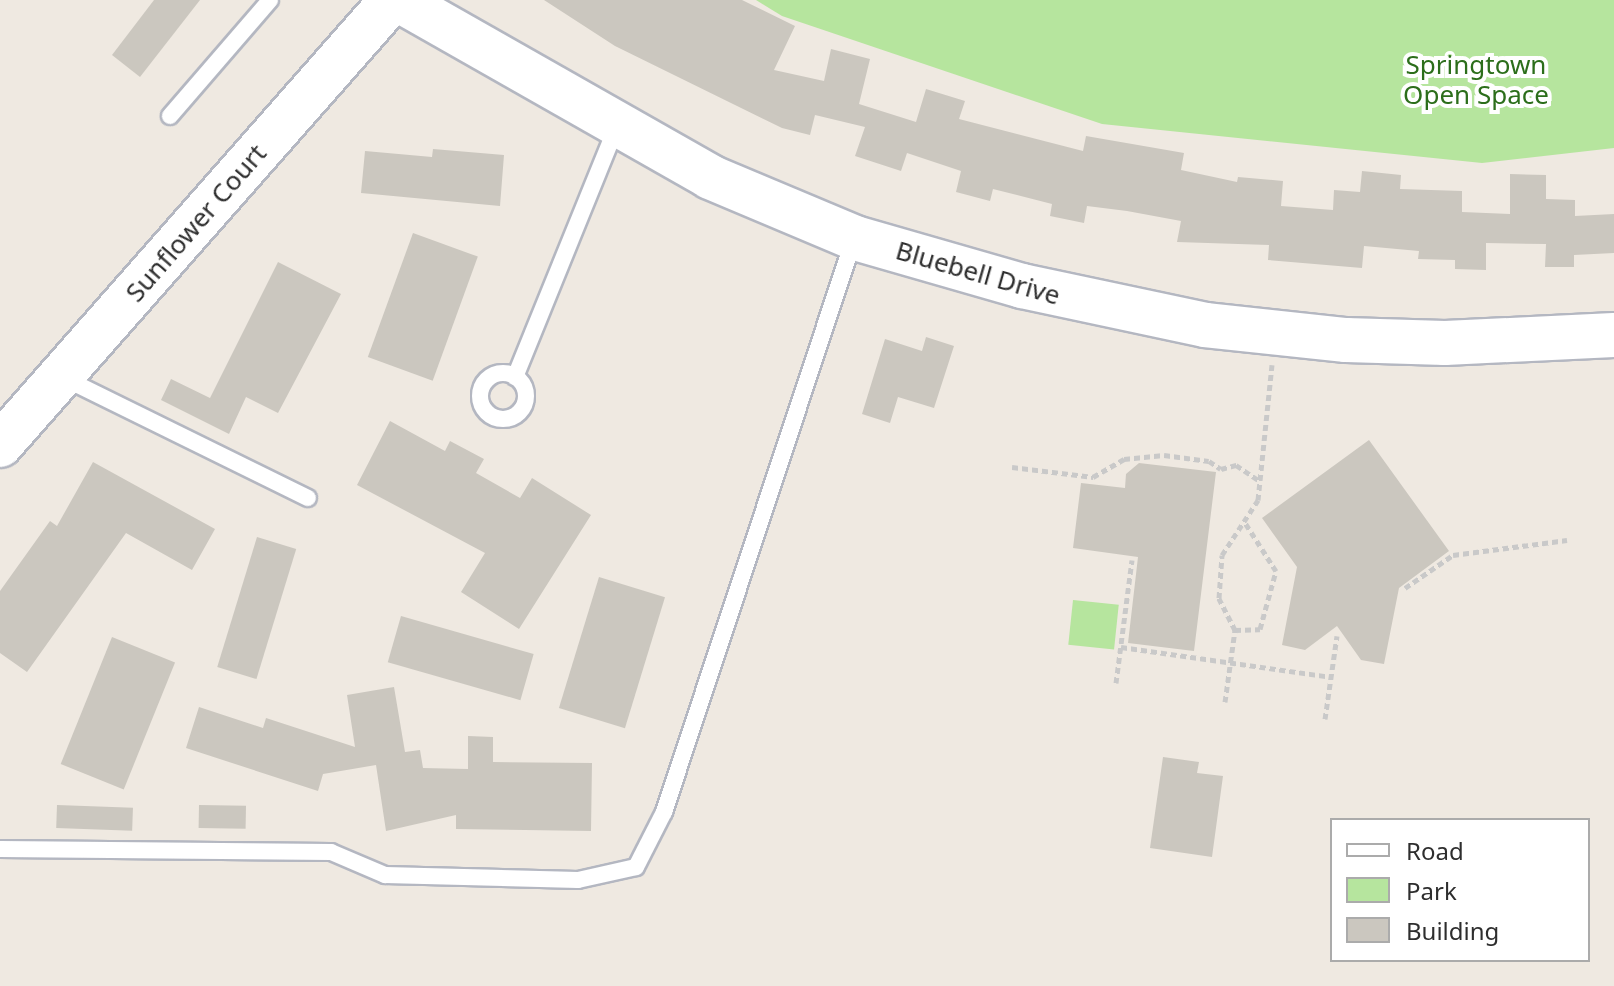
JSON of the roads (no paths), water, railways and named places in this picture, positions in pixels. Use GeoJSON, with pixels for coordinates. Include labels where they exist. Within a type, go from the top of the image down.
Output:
{"type":"FeatureCollection","features":[{"type":"Feature","properties":{"kind":"street","name":"Sunflower Court"},"geometry":{"type":"LineString","coordinates":[[0,445],[392,0]]}},
{"type":"Feature","properties":{"kind":"street","name":"Bluebell Drive"},"geometry":{"type":"LineString","coordinates":[[399,0],[616,128],[710,177],[855,238],[1064,298],[1275,332],[1445,343],[1614,335]]}},
{"type":"Feature","properties":{"kind":"lane"},"geometry":{"type":"LineString","coordinates":[[170,116],[270,0]]}},
{"type":"Feature","properties":{"kind":"lane"},"geometry":{"type":"LineString","coordinates":[[515,377],[616,128]]}},
{"type":"Feature","properties":{"kind":"lane"},"geometry":{"type":"LineString","coordinates":[[0,849],[331,852],[385,875],[578,880],[636,867],[664,812],[855,238]]}},
{"type":"Feature","properties":{"kind":"lane"},"geometry":{"type":"LineString","coordinates":[[60,377],[308,498]]}},
{"type":"Feature","properties":{"kind":"park label","name":"Springtown Open Space"},"geometry":{"type":"Point","coordinates":[1476,80]}}]}
